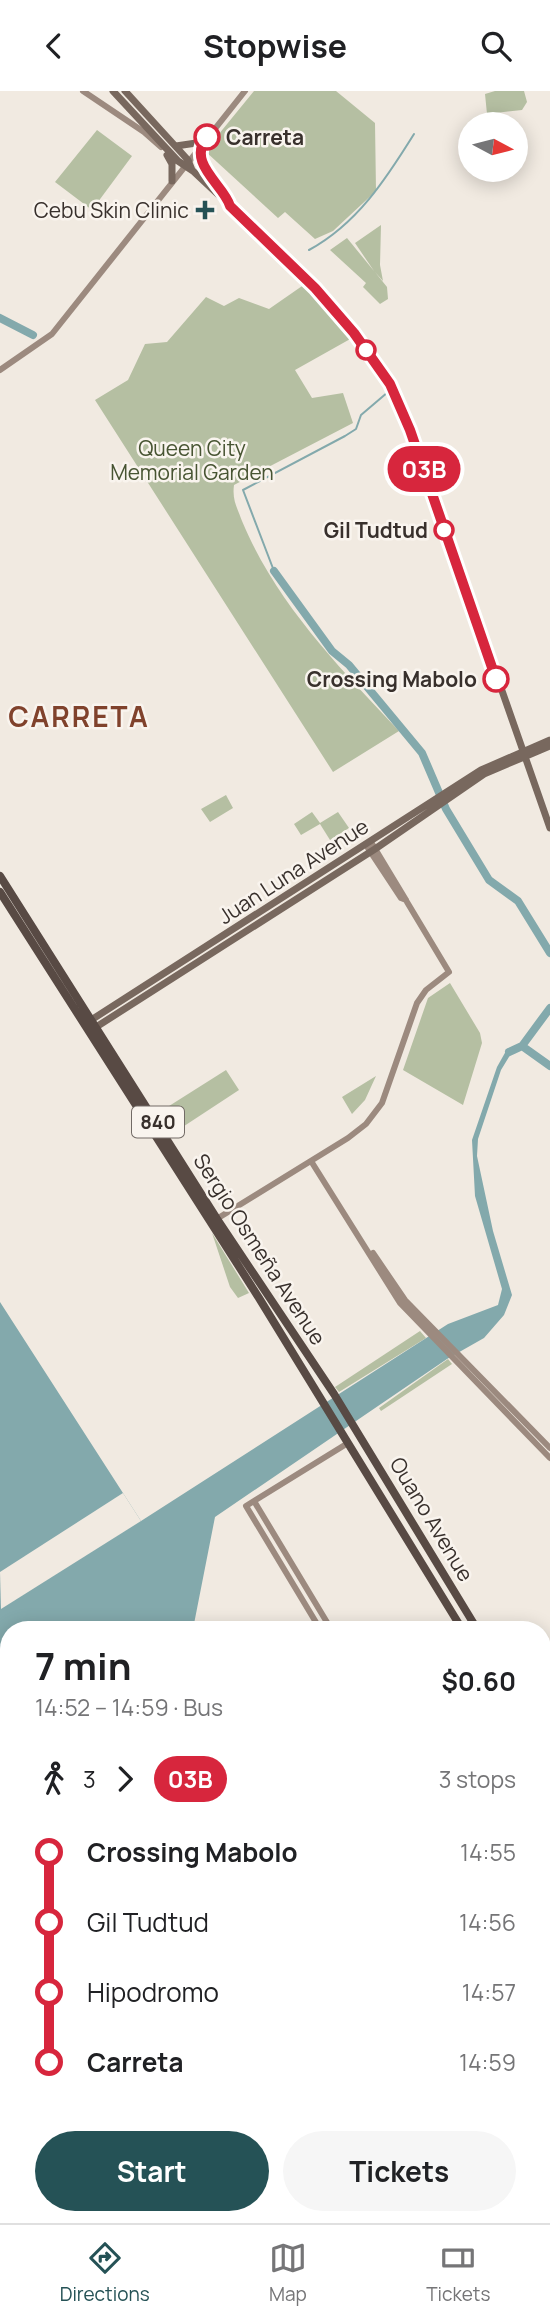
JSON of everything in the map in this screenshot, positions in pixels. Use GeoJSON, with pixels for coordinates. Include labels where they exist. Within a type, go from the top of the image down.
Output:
{"type":"FeatureCollection","features":[{"type":"Feature","properties":{"kind":"highway","name":"Sergio Osmeña Avenue"},"geometry":{"type":"LineString","coordinates":[[0,876],[90,1026]]}},
{"type":"Feature","properties":{"kind":"highway","name":"Sergio Osmeña Avenue"},"geometry":{"type":"LineString","coordinates":[[0,892],[90,1026],[214,1221],[346,1439]]}},
{"type":"Feature","properties":{"kind":"highway","name":"Sergio Osmeña Avenue"},"geometry":{"type":"LineString","coordinates":[[214,1221],[355,1428]]}},
{"type":"Feature","properties":{"kind":"highway","name":"Ouano Avenue"},"geometry":{"type":"LineString","coordinates":[[355,1428],[472,1621]]}},
{"type":"Feature","properties":{"kind":"highway","name":"Ouano Avenue"},"geometry":{"type":"LineString","coordinates":[[346,1439],[457,1621]]}},
{"type":"Feature","properties":{"kind":"main road"},"geometry":{"type":"LineString","coordinates":[[83,91],[186,163]]}},
{"type":"Feature","properties":{"kind":"main road"},"geometry":{"type":"LineString","coordinates":[[113,91],[171,159],[172,181]]}},
{"type":"Feature","properties":{"kind":"main road"},"geometry":{"type":"LineString","coordinates":[[125,91],[176,146],[192,170],[315,288],[354,333],[390,384],[410,430],[550,828]]}},
{"type":"Feature","properties":{"kind":"main road"},"geometry":{"type":"LineString","coordinates":[[0,370],[52,334],[245,91]]}},
{"type":"Feature","properties":{"kind":"main road"},"geometry":{"type":"LineString","coordinates":[[176,146],[204,142]]}},
{"type":"Feature","properties":{"kind":"main road"},"geometry":{"type":"LineString","coordinates":[[204,142],[205,169],[227,195],[230,206]]}},
{"type":"Feature","properties":{"kind":"main road"},"geometry":{"type":"LineString","coordinates":[[523,754],[550,740]]}},
{"type":"Feature","properties":{"kind":"main road"},"geometry":{"type":"LineString","coordinates":[[523,754],[550,746]]}},
{"type":"Feature","properties":{"kind":"main road","name":"Juan Luna Avenue"},"geometry":{"type":"LineString","coordinates":[[90,1026],[436,803],[523,754]]}},
{"type":"Feature","properties":{"kind":"main road"},"geometry":{"type":"LineString","coordinates":[[370,847],[406,900],[401,898],[370,847]]}},
{"type":"Feature","properties":{"kind":"main road"},"geometry":{"type":"LineString","coordinates":[[214,1221],[348,1138],[374,1116],[382,1103],[416,1003],[426,990],[449,972],[407,902]]}},
{"type":"Feature","properties":{"kind":"main road"},"geometry":{"type":"LineString","coordinates":[[311,1161],[398,1295],[430,1331],[550,1448]]}},
{"type":"Feature","properties":{"kind":"main road"},"geometry":{"type":"LineString","coordinates":[[454,1355],[550,1458]]}},
{"type":"Feature","properties":{"kind":"main road"},"geometry":{"type":"LineString","coordinates":[[315,1621],[246,1506],[346,1439]]}},
{"type":"Feature","properties":{"kind":"main road"},"geometry":{"type":"LineString","coordinates":[[254,1501],[326,1621]]}},
{"type":"Feature","properties":{"kind":"green space"},"geometry":{"type":"Polygon","coordinates":[[[254,91],[336,91],[375,123],[376,191],[333,231],[315,239],[285,212],[278,218],[205,151],[254,91]]]}},
{"type":"Feature","properties":{"kind":"green space"},"geometry":{"type":"Polygon","coordinates":[[[495,91],[524,91],[527,102],[522,110],[487,112],[485,94],[495,91]]]}},
{"type":"Feature","properties":{"kind":"green space"},"geometry":{"type":"Polygon","coordinates":[[[97,130],[132,156],[92,210],[55,182],[97,130]]]}},
{"type":"Feature","properties":{"kind":"green space"},"geometry":{"type":"Polygon","coordinates":[[[381,225],[380,265],[383,281],[375,272],[387,287],[388,299],[380,304],[363,287],[366,283],[330,250],[347,238],[374,271],[355,243],[381,225]]]}},
{"type":"Feature","properties":{"kind":"green space","name":"Queen City Memorial Garden"},"geometry":{"type":"Polygon","coordinates":[[[305,284],[352,338],[295,370],[312,398],[343,393],[353,423],[234,485],[234,495],[256,551],[291,607],[332,658],[399,731],[333,772],[95,400],[128,380],[145,344],[167,342],[206,297],[224,306],[239,298],[269,309],[305,284]]]}},
{"type":"Feature","properties":{"kind":"green space"},"geometry":{"type":"Polygon","coordinates":[[[226,795],[233,808],[210,822],[201,809],[226,795]]]}},
{"type":"Feature","properties":{"kind":"green space"},"geometry":{"type":"Polygon","coordinates":[[[312,812],[320,823],[338,812],[349,828],[330,840],[320,824],[301,835],[294,824],[312,812]]]}},
{"type":"Feature","properties":{"kind":"green space"},"geometry":{"type":"Polygon","coordinates":[[[450,983],[480,1033],[482,1043],[463,1105],[403,1070],[428,998],[450,983]]]}},
{"type":"Feature","properties":{"kind":"green space"},"geometry":{"type":"Polygon","coordinates":[[[226,1070],[239,1090],[172,1134],[158,1113],[226,1070]]]}},
{"type":"Feature","properties":{"kind":"green space"},"geometry":{"type":"Polygon","coordinates":[[[376,1076],[365,1100],[352,1114],[342,1097],[376,1076]]]}},
{"type":"Feature","properties":{"kind":"green space"},"geometry":{"type":"Polygon","coordinates":[[[212,1233],[249,1293],[238,1298],[230,1287],[212,1233]]]}},
{"type":"Feature","properties":{"kind":"green space"},"geometry":{"type":"Polygon","coordinates":[[[420,1331],[426,1338],[339,1392],[335,1387],[420,1331]]]}},
{"type":"Feature","properties":{"kind":"green space"},"geometry":{"type":"Polygon","coordinates":[[[448,1359],[452,1364],[381,1411],[379,1408],[448,1359]]]}},
{"type":"Feature","properties":{"kind":"water"},"geometry":{"type":"Polygon","coordinates":[[[515,1047],[501,1070],[478,1139],[477,1156],[493,1231],[512,1295],[504,1315],[484,1338],[447,1359],[215,1517],[195,1621],[0,1621],[0,1302],[141,1521],[448,1324],[498,1305],[502,1289],[475,1196],[472,1140],[497,1067],[506,1051],[515,1047]]]}},
{"type":"Feature","properties":{"kind":"pier"},"geometry":{"type":"Polygon","coordinates":[[[123,1493],[141,1521],[1,1609],[0,1572],[123,1493]]]}},
{"type":"Feature","properties":{"kind":"waterway"},"geometry":{"type":"LineString","coordinates":[[309,250],[356,214],[381,184],[414,134]]}},
{"type":"Feature","properties":{"kind":"waterway"},"geometry":{"type":"LineString","coordinates":[[0,318],[33,335]]}},
{"type":"Feature","properties":{"kind":"waterway"},"geometry":{"type":"LineString","coordinates":[[274,571],[243,490],[356,429],[361,415],[388,392]]}},
{"type":"Feature","properties":{"kind":"waterway"},"geometry":{"type":"LineString","coordinates":[[274,571],[332,651],[349,665],[422,753],[446,809],[489,880],[518,901],[550,953]]}},
{"type":"Feature","properties":{"kind":"waterway"},"geometry":{"type":"LineString","coordinates":[[522,1046],[550,1008]]}},
{"type":"Feature","properties":{"kind":"waterway"},"geometry":{"type":"LineString","coordinates":[[509,1052],[522,1046],[550,1066]]}},
{"type":"Feature","properties":{"kind":"bus line","name":"03B"},"geometry":{"type":"LineString","coordinates":[[207,137],[202,163],[208,176],[227,195],[230,206],[315,288],[354,333],[390,384],[408,422],[496,679]]}},
{"type":"Feature","properties":{"kind":"place","name":"Carreta"},"geometry":{"type":"Point","coordinates":[207,137]}},
{"type":"Feature","properties":{"kind":"place","name":"Cebu Skin Clinic"},"geometry":{"type":"Point","coordinates":[205,210]}},
{"type":"Feature","properties":{"kind":"place","name":"Gil Tudtud"},"geometry":{"type":"Point","coordinates":[444,530]}},
{"type":"Feature","properties":{"kind":"place","name":"Crossing Mabolo"},"geometry":{"type":"Point","coordinates":[496,679]}},
{"type":"Feature","properties":{"kind":"district","name":"CARRETA"},"geometry":{"type":"Point","coordinates":[79,716]}}]}
